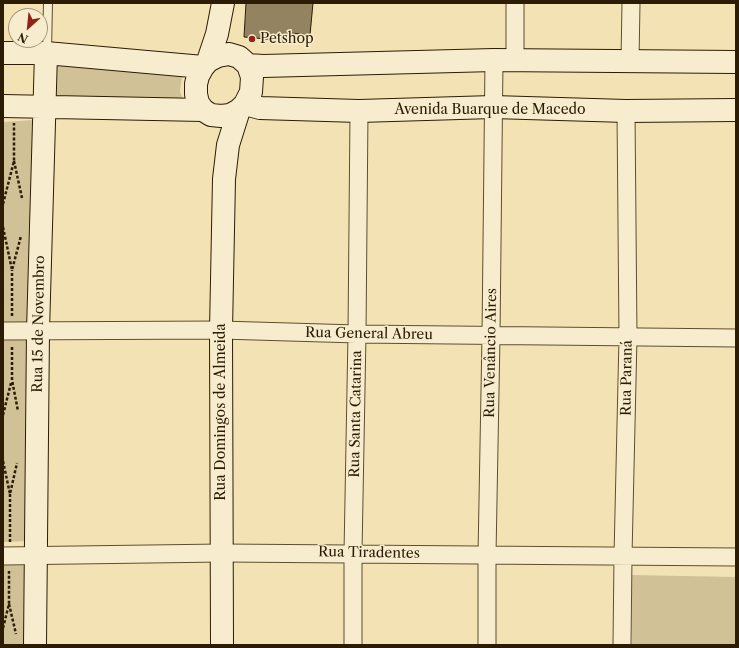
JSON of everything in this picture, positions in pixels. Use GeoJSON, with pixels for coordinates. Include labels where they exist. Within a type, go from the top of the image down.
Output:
{"type":"FeatureCollection","features":[{"type":"Feature","properties":{"kind":"street"},"geometry":{"type":"LineString","coordinates":[[9,106],[207,112],[230,115],[242,107],[251,92],[252,77],[231,41],[223,3]]}},
{"type":"Feature","properties":{"kind":"street"},"geometry":{"type":"LineString","coordinates":[[207,112],[198,103],[196,84],[198,76],[206,64],[217,34],[223,3]]}},
{"type":"Feature","properties":{"kind":"street","name":"Rua Venâncio Aires"},"geometry":{"type":"LineString","coordinates":[[487,645],[493,107],[504,61],[515,3]]}},
{"type":"Feature","properties":{"kind":"street"},"geometry":{"type":"LineString","coordinates":[[630,62],[631,3]]}},
{"type":"Feature","properties":{"kind":"street"},"geometry":{"type":"LineString","coordinates":[[3,53],[46,53],[206,64],[218,56],[229,54],[243,61],[263,66],[504,61],[736,62]]}},
{"type":"Feature","properties":{"kind":"street","name":"Rua 15 de Novembro"},"geometry":{"type":"LineString","coordinates":[[26,642],[36,555],[38,331],[46,53]]}},
{"type":"Feature","properties":{"kind":"street","name":"Avenida Buarque de Macedo"},"geometry":{"type":"LineString","coordinates":[[242,107],[359,111],[493,107],[626,111],[736,110]]}},
{"type":"Feature","properties":{"kind":"street","name":"Rua Domingos de Almeida"},"geometry":{"type":"LineString","coordinates":[[222,645],[221,330],[224,179],[228,145],[242,107]]}},
{"type":"Feature","properties":{"kind":"street","name":"Rua Santa Catarina"},"geometry":{"type":"LineString","coordinates":[[353,645],[359,111]]}},
{"type":"Feature","properties":{"kind":"street","name":"Rua Paraná"},"geometry":{"type":"LineString","coordinates":[[622,645],[628,337],[626,111]]}},
{"type":"Feature","properties":{"kind":"street","name":"Rua Domingos de Almeida"},"geometry":{"type":"LineString","coordinates":[[207,112],[219,144],[224,179]]}},
{"type":"Feature","properties":{"kind":"street","name":"Rua General Abreu"},"geometry":{"type":"LineString","coordinates":[[3,331],[221,330],[357,334],[736,338]]}},
{"type":"Feature","properties":{"kind":"street","name":"Rua Tiradentes"},"geometry":{"type":"LineString","coordinates":[[3,556],[222,553],[736,556]]}},
{"type":"Feature","properties":{"kind":"lane","name":"Rua 15 de Novembro"},"geometry":{"type":"LineString","coordinates":[[46,53],[48,3]]}},
{"type":"Feature","properties":{"kind":"path"},"geometry":{"type":"LineString","coordinates":[[9,106],[14,161],[23,200]]}},
{"type":"Feature","properties":{"kind":"path"},"geometry":{"type":"LineString","coordinates":[[3,204],[14,161]]}},
{"type":"Feature","properties":{"kind":"path"},"geometry":{"type":"LineString","coordinates":[[3,227],[12,270],[23,229]]}},
{"type":"Feature","properties":{"kind":"path"},"geometry":{"type":"LineString","coordinates":[[3,415],[12,380],[19,416]]}},
{"type":"Feature","properties":{"kind":"path"},"geometry":{"type":"LineString","coordinates":[[3,461],[10,494],[18,459]]}},
{"type":"Feature","properties":{"kind":"path"},"geometry":{"type":"LineString","coordinates":[[3,628],[9,604],[26,642]]}},
{"type":"Feature","properties":{"kind":"shaded area"},"geometry":{"type":"Polygon","coordinates":[[[52,65],[186,71],[182,77],[180,91],[184,104],[50,103],[52,65]]]}},
{"type":"Feature","properties":{"kind":"shaded area"},"geometry":{"type":"Polygon","coordinates":[[[33,120],[30,324],[3,325],[3,122],[33,120]]]}},
{"type":"Feature","properties":{"kind":"shaded area"},"geometry":{"type":"Polygon","coordinates":[[[31,337],[29,541],[3,542],[3,338],[31,337]]]}},
{"type":"Feature","properties":{"kind":"shaded area"},"geometry":{"type":"Polygon","coordinates":[[[3,563],[29,563],[29,645],[3,645],[3,563]]]}},
{"type":"Feature","properties":{"kind":"shaded area"},"geometry":{"type":"Polygon","coordinates":[[[631,575],[736,577],[736,645],[632,645],[631,575]]]}},
{"type":"Feature","properties":{"kind":"building"},"geometry":{"type":"Polygon","coordinates":[[[246,3],[313,3],[310,35],[290,33],[289,41],[244,37],[246,3]]]}},
{"type":"Feature","properties":{"kind":"place","name":"Petshop"},"geometry":{"type":"Point","coordinates":[252,39]}}]}
